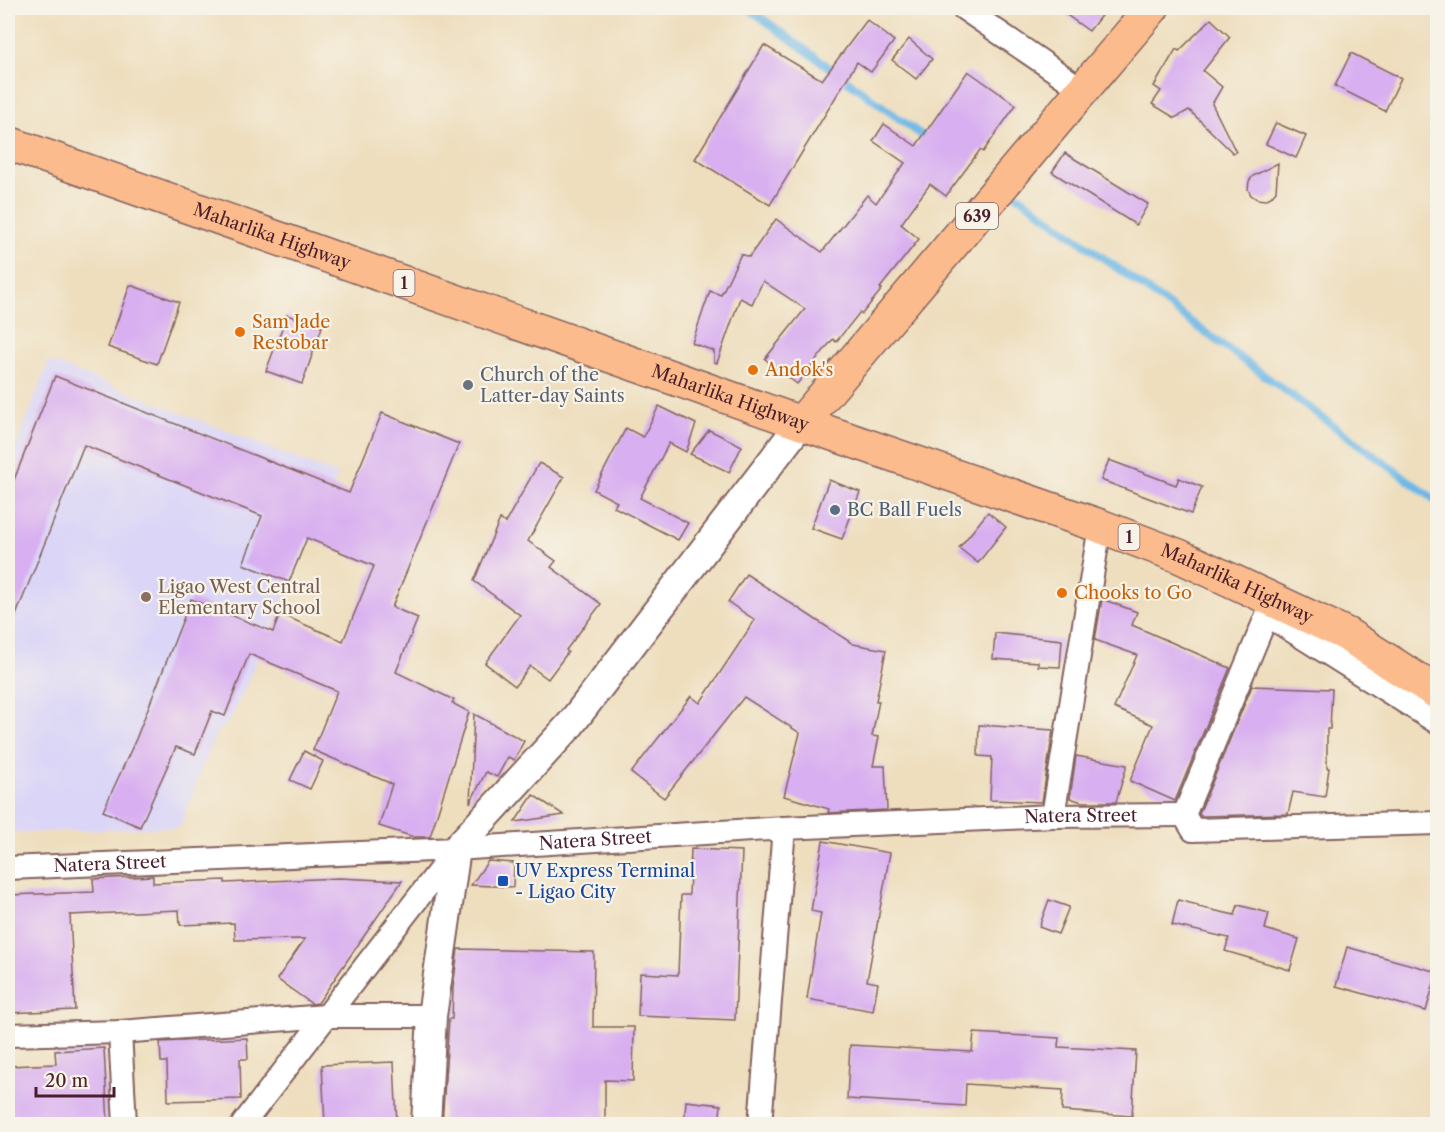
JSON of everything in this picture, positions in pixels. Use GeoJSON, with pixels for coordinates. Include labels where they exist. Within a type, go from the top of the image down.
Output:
{"type":"FeatureCollection","features":[{"type":"Feature","properties":{"kind":"main road","name":"639"},"geometry":{"type":"LineString","coordinates":[[801,423],[1152,8]]}},
{"type":"Feature","properties":{"kind":"main road","name":"Maharlika Highway"},"geometry":{"type":"LineString","coordinates":[[8,143],[1100,526],[1179,556],[1346,634],[1437,693]]}},
{"type":"Feature","properties":{"kind":"street"},"geometry":{"type":"LineString","coordinates":[[963,8],[1083,90]]}},
{"type":"Feature","properties":{"kind":"street"},"geometry":{"type":"LineString","coordinates":[[243,1125],[456,849],[570,725],[801,423]]}},
{"type":"Feature","properties":{"kind":"street"},"geometry":{"type":"LineString","coordinates":[[1053,816],[1100,526]]}},
{"type":"Feature","properties":{"kind":"street"},"geometry":{"type":"LineString","coordinates":[[1437,723],[1267,615],[1184,815],[1193,830],[1437,823]]}},
{"type":"Feature","properties":{"kind":"street","name":"Natera Street"},"geometry":{"type":"LineString","coordinates":[[8,868],[456,849],[784,828],[1053,816],[1184,815]]}},
{"type":"Feature","properties":{"kind":"street"},"geometry":{"type":"LineString","coordinates":[[760,1125],[784,828]]}},
{"type":"Feature","properties":{"kind":"street"},"geometry":{"type":"LineString","coordinates":[[426,1125],[432,1016],[456,849]]}},
{"type":"Feature","properties":{"kind":"street"},"geometry":{"type":"LineString","coordinates":[[8,1035],[120,1032],[326,1016],[432,1016]]}},
{"type":"Feature","properties":{"kind":"street"},"geometry":{"type":"LineString","coordinates":[[120,1032],[125,1125]]}},
{"type":"Feature","properties":{"kind":"shaded area","name":"Ligao West Central Elementary School"},"geometry":{"type":"Polygon","coordinates":[[[49,361],[338,475],[231,719],[216,732],[180,827],[8,833],[8,469],[49,361]]]}},
{"type":"Feature","properties":{"kind":"building"},"geometry":{"type":"Polygon","coordinates":[[[1057,8],[1107,8],[1089,31],[1057,8]]]}},
{"type":"Feature","properties":{"kind":"building"},"geometry":{"type":"Polygon","coordinates":[[[1211,19],[1230,37],[1203,71],[1222,87],[1212,104],[1236,152],[1233,153],[1189,110],[1175,118],[1152,104],[1161,91],[1154,86],[1176,49],[1179,51],[1211,19]]]}},
{"type":"Feature","properties":{"kind":"building"},"geometry":{"type":"Polygon","coordinates":[[[867,20],[894,41],[871,72],[857,62],[770,205],[695,159],[764,45],[822,80],[867,20]]]}},
{"type":"Feature","properties":{"kind":"building"},"geometry":{"type":"Polygon","coordinates":[[[909,39],[932,59],[916,79],[892,60],[909,39]]]}},
{"type":"Feature","properties":{"kind":"building"},"geometry":{"type":"Polygon","coordinates":[[[1351,53],[1401,78],[1385,111],[1335,86],[1351,53]]]}},
{"type":"Feature","properties":{"kind":"building"},"geometry":{"type":"Polygon","coordinates":[[[968,71],[1016,105],[983,152],[980,150],[946,196],[930,184],[901,224],[919,239],[862,314],[860,312],[836,342],[833,339],[797,384],[765,359],[805,309],[763,281],[752,304],[740,298],[717,363],[714,362],[714,351],[692,343],[710,291],[721,295],[741,254],[749,257],[776,219],[822,252],[867,195],[876,203],[905,163],[873,141],[884,124],[916,146],[968,71]]]}},
{"type":"Feature","properties":{"kind":"building"},"geometry":{"type":"Polygon","coordinates":[[[1276,123],[1306,136],[1296,158],[1266,144],[1276,123]]]}},
{"type":"Feature","properties":{"kind":"building"},"geometry":{"type":"Polygon","coordinates":[[[1065,153],[1148,204],[1136,225],[1052,172],[1065,153]]]}},
{"type":"Feature","properties":{"kind":"building"},"geometry":{"type":"Polygon","coordinates":[[[1278,163],[1276,191],[1271,197],[1265,200],[1251,195],[1248,189],[1249,181],[1253,176],[1278,163]]]}},
{"type":"Feature","properties":{"kind":"building"},"geometry":{"type":"Polygon","coordinates":[[[130,285],[179,302],[157,364],[108,347],[130,285]]]}},
{"type":"Feature","properties":{"kind":"building"},"geometry":{"type":"Polygon","coordinates":[[[287,315],[322,327],[302,384],[266,371],[287,315]]]}},
{"type":"Feature","properties":{"kind":"building"},"geometry":{"type":"Polygon","coordinates":[[[55,376],[349,493],[382,413],[459,444],[392,607],[418,618],[396,672],[454,700],[452,703],[469,712],[430,837],[414,837],[379,826],[392,784],[313,750],[337,691],[249,654],[225,716],[212,711],[195,754],[176,747],[140,827],[103,811],[136,739],[191,599],[273,632],[280,614],[343,641],[374,566],[307,538],[289,582],[243,564],[262,516],[84,445],[8,635],[8,495],[55,376]]]}},
{"type":"Feature","properties":{"kind":"building"},"geometry":{"type":"Polygon","coordinates":[[[659,406],[696,424],[686,452],[669,443],[640,498],[688,523],[678,540],[614,507],[617,502],[594,490],[626,428],[643,437],[659,406]]]}},
{"type":"Feature","properties":{"kind":"building"},"geometry":{"type":"Polygon","coordinates":[[[709,430],[742,446],[729,472],[690,454],[709,430]]]}},
{"type":"Feature","properties":{"kind":"building"},"geometry":{"type":"Polygon","coordinates":[[[1109,460],[1176,485],[1179,478],[1202,487],[1191,514],[1101,480],[1109,460]]]}},
{"type":"Feature","properties":{"kind":"building"},"geometry":{"type":"Polygon","coordinates":[[[539,463],[564,477],[528,541],[556,561],[551,567],[601,604],[566,650],[568,652],[548,679],[530,666],[515,686],[485,663],[520,615],[474,581],[500,519],[505,523],[539,463]]]}},
{"type":"Feature","properties":{"kind":"building"},"geometry":{"type":"Polygon","coordinates":[[[829,480],[860,492],[842,539],[811,528],[829,480]]]}},
{"type":"Feature","properties":{"kind":"building"},"geometry":{"type":"Polygon","coordinates":[[[988,512],[1006,527],[978,563],[959,548],[988,512]]]}},
{"type":"Feature","properties":{"kind":"building"},"geometry":{"type":"Polygon","coordinates":[[[746,574],[853,644],[886,650],[872,736],[879,737],[873,766],[885,766],[887,810],[828,813],[829,809],[784,796],[800,733],[744,697],[664,798],[631,773],[691,696],[700,703],[755,620],[728,602],[746,574]]]}},
{"type":"Feature","properties":{"kind":"building"},"geometry":{"type":"Polygon","coordinates":[[[1102,599],[1137,612],[1132,625],[1230,668],[1175,801],[1130,781],[1153,725],[1114,708],[1137,655],[1095,640],[1102,599]]]}},
{"type":"Feature","properties":{"kind":"building"},"geometry":{"type":"Polygon","coordinates":[[[995,633],[1062,640],[1060,667],[1038,666],[1038,662],[993,659],[995,633]]]}},
{"type":"Feature","properties":{"kind":"building"},"geometry":{"type":"Polygon","coordinates":[[[1252,686],[1332,689],[1330,729],[1327,729],[1327,768],[1329,768],[1325,797],[1293,792],[1288,814],[1201,816],[1199,814],[1252,686]]]}},
{"type":"Feature","properties":{"kind":"building"},"geometry":{"type":"Polygon","coordinates":[[[474,714],[524,741],[514,760],[508,757],[497,777],[486,772],[470,803],[474,714]]]}},
{"type":"Feature","properties":{"kind":"building"},"geometry":{"type":"Polygon","coordinates":[[[979,725],[1053,730],[1042,802],[990,800],[992,757],[978,756],[979,725]]]}},
{"type":"Feature","properties":{"kind":"building"},"geometry":{"type":"Polygon","coordinates":[[[304,751],[323,761],[310,789],[290,780],[304,751]]]}},
{"type":"Feature","properties":{"kind":"building"},"geometry":{"type":"Polygon","coordinates":[[[1076,756],[1127,765],[1116,802],[1082,802],[1070,798],[1076,756]]]}},
{"type":"Feature","properties":{"kind":"building"},"geometry":{"type":"Polygon","coordinates":[[[533,795],[564,815],[515,822],[533,795]]]}},
{"type":"Feature","properties":{"kind":"building"},"geometry":{"type":"Polygon","coordinates":[[[823,841],[890,853],[867,981],[878,983],[873,1011],[807,999],[821,913],[811,911],[823,841]]]}},
{"type":"Feature","properties":{"kind":"building"},"geometry":{"type":"Polygon","coordinates":[[[691,849],[742,851],[735,1020],[638,1016],[640,973],[678,975],[681,895],[689,895],[691,849]]]}},
{"type":"Feature","properties":{"kind":"building"},"geometry":{"type":"Polygon","coordinates":[[[488,861],[514,863],[513,887],[471,885],[488,861]]]}},
{"type":"Feature","properties":{"kind":"building"},"geometry":{"type":"Polygon","coordinates":[[[153,876],[153,883],[225,880],[225,883],[339,878],[402,881],[318,1003],[312,1004],[277,979],[305,939],[235,940],[234,923],[180,925],[179,910],[70,915],[75,1010],[8,1013],[8,895],[94,892],[93,879],[153,876]]]}},
{"type":"Feature","properties":{"kind":"building"},"geometry":{"type":"Polygon","coordinates":[[[1049,900],[1069,907],[1058,934],[1039,927],[1049,900]]]}},
{"type":"Feature","properties":{"kind":"building"},"geometry":{"type":"Polygon","coordinates":[[[1178,900],[1235,915],[1238,905],[1269,913],[1265,929],[1299,939],[1290,970],[1225,951],[1229,938],[1172,925],[1178,900]]]}},
{"type":"Feature","properties":{"kind":"building"},"geometry":{"type":"Polygon","coordinates":[[[1347,947],[1437,972],[1426,1011],[1336,986],[1347,947]]]}},
{"type":"Feature","properties":{"kind":"building"},"geometry":{"type":"Polygon","coordinates":[[[458,949],[594,952],[593,1027],[634,1027],[633,1081],[605,1080],[605,1125],[442,1125],[449,1019],[452,1019],[458,949]]]}},
{"type":"Feature","properties":{"kind":"building"},"geometry":{"type":"Polygon","coordinates":[[[974,1033],[1059,1038],[1058,1047],[1136,1051],[1132,1116],[1062,1111],[1063,1090],[966,1084],[965,1106],[847,1099],[850,1045],[972,1052],[974,1033]]]}},
{"type":"Feature","properties":{"kind":"building"},"geometry":{"type":"Polygon","coordinates":[[[247,1038],[248,1059],[240,1059],[241,1099],[168,1101],[167,1062],[161,1062],[160,1042],[247,1038]]]}},
{"type":"Feature","properties":{"kind":"building"},"geometry":{"type":"Polygon","coordinates":[[[104,1048],[108,1125],[8,1125],[8,1066],[56,1064],[55,1051],[104,1048]]]}},
{"type":"Feature","properties":{"kind":"building"},"geometry":{"type":"Polygon","coordinates":[[[394,1062],[397,1125],[325,1125],[322,1065],[394,1062]]]}},
{"type":"Feature","properties":{"kind":"building"},"geometry":{"type":"Polygon","coordinates":[[[686,1101],[721,1105],[719,1125],[684,1125],[686,1101]]]}},
{"type":"Feature","properties":{"kind":"waterway"},"geometry":{"type":"LineString","coordinates":[[748,8],[931,142]]}},
{"type":"Feature","properties":{"kind":"waterway"},"geometry":{"type":"LineString","coordinates":[[1017,195],[1438,502]]}},
{"type":"Feature","properties":{"kind":"place","name":"Sam Jade Restobar"},"geometry":{"type":"Point","coordinates":[240,332]}},
{"type":"Feature","properties":{"kind":"place","name":"Andok's"},"geometry":{"type":"Point","coordinates":[753,370]}},
{"type":"Feature","properties":{"kind":"place","name":"Church of the Latter-day Saints"},"geometry":{"type":"Point","coordinates":[468,385]}},
{"type":"Feature","properties":{"kind":"place","name":"BC Ball Fuels"},"geometry":{"type":"Point","coordinates":[835,510]}},
{"type":"Feature","properties":{"kind":"place","name":"Chooks to Go"},"geometry":{"type":"Point","coordinates":[1062,593]}},
{"type":"Feature","properties":{"kind":"place","name":"Ligao West Central Elementary School"},"geometry":{"type":"Point","coordinates":[146,597]}},
{"type":"Feature","properties":{"kind":"place","name":"UV Express Terminal - Ligao City"},"geometry":{"type":"Point","coordinates":[503,881]}}]}
